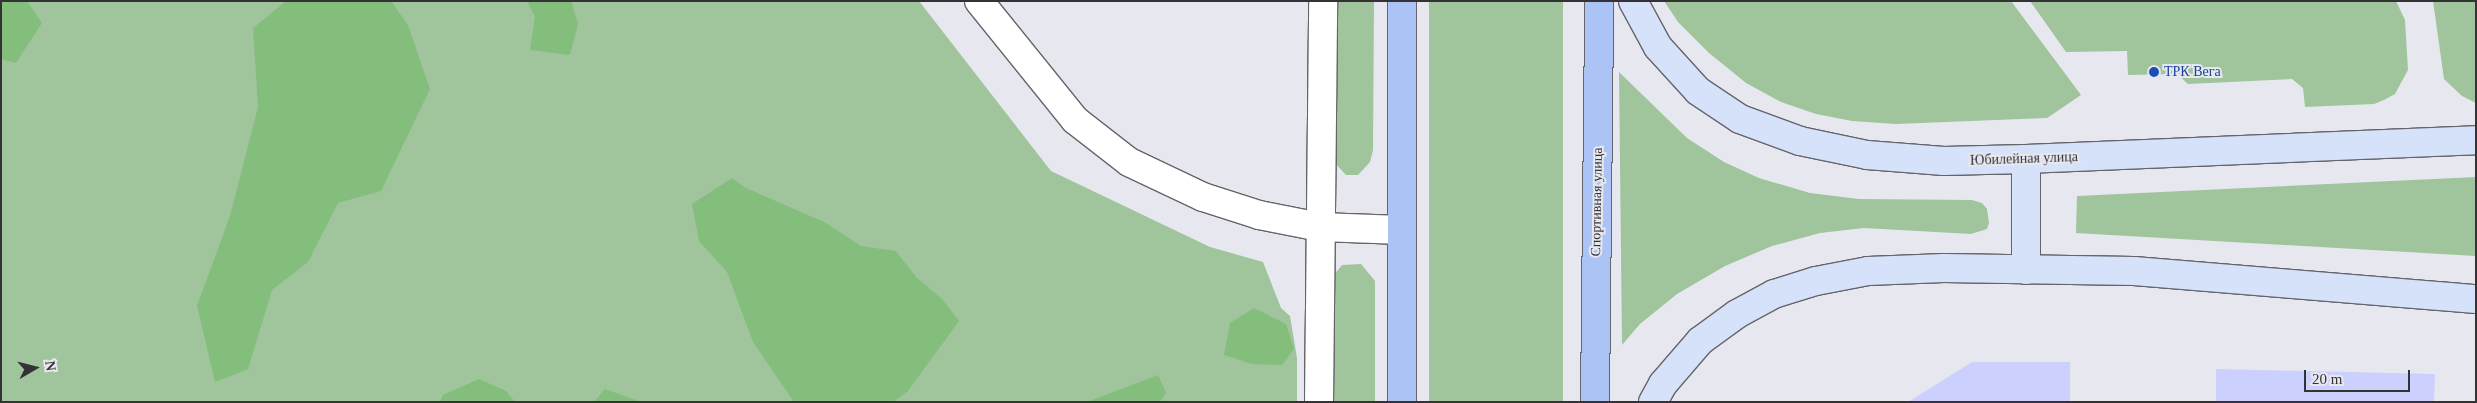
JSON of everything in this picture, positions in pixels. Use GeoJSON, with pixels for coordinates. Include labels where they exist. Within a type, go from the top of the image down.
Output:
{"type":"FeatureCollection","features":[{"type":"Feature","properties":{"kind":"main road"},"geometry":{"type":"LineString","coordinates":[[1402,1],[1402,402]]}},
{"type":"Feature","properties":{"kind":"main road","name":"Спортивная улица"},"geometry":{"type":"LineString","coordinates":[[1595,402],[1599,1]]}},
{"type":"Feature","properties":{"kind":"main road","name":"Юбилейная улица"},"geometry":{"type":"LineString","coordinates":[[1633,1],[1658,48],[1698,92],[1740,119],[1800,141],[1867,155],[1944,161],[2026,159],[2476,140]]}},
{"type":"Feature","properties":{"kind":"main road"},"geometry":{"type":"LineString","coordinates":[[2026,159],[2026,270]]}},
{"type":"Feature","properties":{"kind":"main road"},"geometry":{"type":"LineString","coordinates":[[1653,402],[1663,384],[1700,341],[1737,314],[1774,294],[1816,281],[1868,271],[2134,271],[2476,300]]}},
{"type":"Feature","properties":{"kind":"street"},"geometry":{"type":"LineString","coordinates":[[978,1],[1075,120],[1129,162],[1203,197],[1259,215],[1320,227],[1402,230]]}},
{"type":"Feature","properties":{"kind":"street"},"geometry":{"type":"LineString","coordinates":[[1319,402],[1323,1]]}},
{"type":"Feature","properties":{"kind":"green space"},"geometry":{"type":"Polygon","coordinates":[[[1,1],[919,1],[1051,171],[1210,247],[1263,262],[1281,308],[1290,316],[1297,358],[1297,402],[1,402],[1,1]]]}},
{"type":"Feature","properties":{"kind":"green space"},"geometry":{"type":"Polygon","coordinates":[[[1,1],[27,1],[42,23],[16,63],[1,59],[1,1]]]}},
{"type":"Feature","properties":{"kind":"green space"},"geometry":{"type":"Polygon","coordinates":[[[286,1],[391,1],[408,25],[430,89],[381,191],[338,203],[308,262],[272,290],[248,369],[215,382],[197,306],[230,216],[258,107],[253,28],[286,1]]]}},
{"type":"Feature","properties":{"kind":"green space"},"geometry":{"type":"Polygon","coordinates":[[[527,1],[571,1],[578,24],[570,55],[530,50],[535,17],[527,1]]]}},
{"type":"Feature","properties":{"kind":"green space"},"geometry":{"type":"Polygon","coordinates":[[[1330,1],[1374,1],[1373,150],[1370,162],[1358,175],[1346,175],[1333,161],[1330,1]]]}},
{"type":"Feature","properties":{"kind":"green space"},"geometry":{"type":"Polygon","coordinates":[[[1429,1],[1563,1],[1563,402],[1429,402],[1429,1]]]}},
{"type":"Feature","properties":{"kind":"green space"},"geometry":{"type":"Polygon","coordinates":[[[1664,1],[2011,1],[2081,95],[2047,118],[1896,124],[1852,121],[1816,114],[1781,102],[1746,83],[1709,53],[1678,22],[1664,1]]]}},
{"type":"Feature","properties":{"kind":"green space"},"geometry":{"type":"Polygon","coordinates":[[[2030,1],[2396,1],[2405,20],[2408,70],[2395,94],[2374,104],[2305,107],[2303,88],[2292,79],[2188,84],[2177,74],[2128,75],[2127,51],[2066,52],[2030,1]]]}},
{"type":"Feature","properties":{"kind":"green space"},"geometry":{"type":"Polygon","coordinates":[[[2433,1],[2476,1],[2476,103],[2462,96],[2444,79],[2433,1]]]}},
{"type":"Feature","properties":{"kind":"green space"},"geometry":{"type":"Polygon","coordinates":[[[1619,72],[1687,138],[1724,162],[1759,178],[1810,193],[1859,199],[1972,200],[1982,203],[1987,209],[1989,223],[1987,229],[1971,234],[1864,228],[1820,233],[1772,246],[1725,266],[1677,294],[1640,324],[1622,345],[1619,72]]]}},
{"type":"Feature","properties":{"kind":"green space"},"geometry":{"type":"Polygon","coordinates":[[[2476,177],[2476,256],[2076,233],[2077,196],[2476,177]]]}},
{"type":"Feature","properties":{"kind":"green space"},"geometry":{"type":"Polygon","coordinates":[[[732,178],[746,188],[824,222],[861,246],[896,251],[916,277],[942,299],[959,321],[908,391],[893,402],[794,402],[753,342],[727,272],[699,241],[692,204],[732,178]]]}},
{"type":"Feature","properties":{"kind":"green space"},"geometry":{"type":"Polygon","coordinates":[[[1361,264],[1375,281],[1375,402],[1327,402],[1328,282],[1342,265],[1361,264]]]}},
{"type":"Feature","properties":{"kind":"green space"},"geometry":{"type":"Polygon","coordinates":[[[1254,308],[1286,324],[1294,349],[1282,365],[1252,364],[1224,355],[1230,323],[1254,308]]]}},
{"type":"Feature","properties":{"kind":"green space"},"geometry":{"type":"Polygon","coordinates":[[[1158,375],[1166,393],[1160,402],[1087,402],[1158,375]]]}},
{"type":"Feature","properties":{"kind":"green space"},"geometry":{"type":"Polygon","coordinates":[[[479,379],[506,391],[515,402],[440,402],[443,395],[479,379]]]}},
{"type":"Feature","properties":{"kind":"green space"},"geometry":{"type":"Polygon","coordinates":[[[605,389],[641,402],[594,402],[605,389]]]}},
{"type":"Feature","properties":{"kind":"building"},"geometry":{"type":"Polygon","coordinates":[[[1972,362],[2070,362],[2070,402],[1908,402],[1972,362]]]}},
{"type":"Feature","properties":{"kind":"building"},"geometry":{"type":"Polygon","coordinates":[[[2216,369],[2435,374],[2434,402],[2216,402],[2216,369]]]}},
{"type":"Feature","properties":{"kind":"place","name":"ТРК Вега"},"geometry":{"type":"Point","coordinates":[2154,72]}}]}
